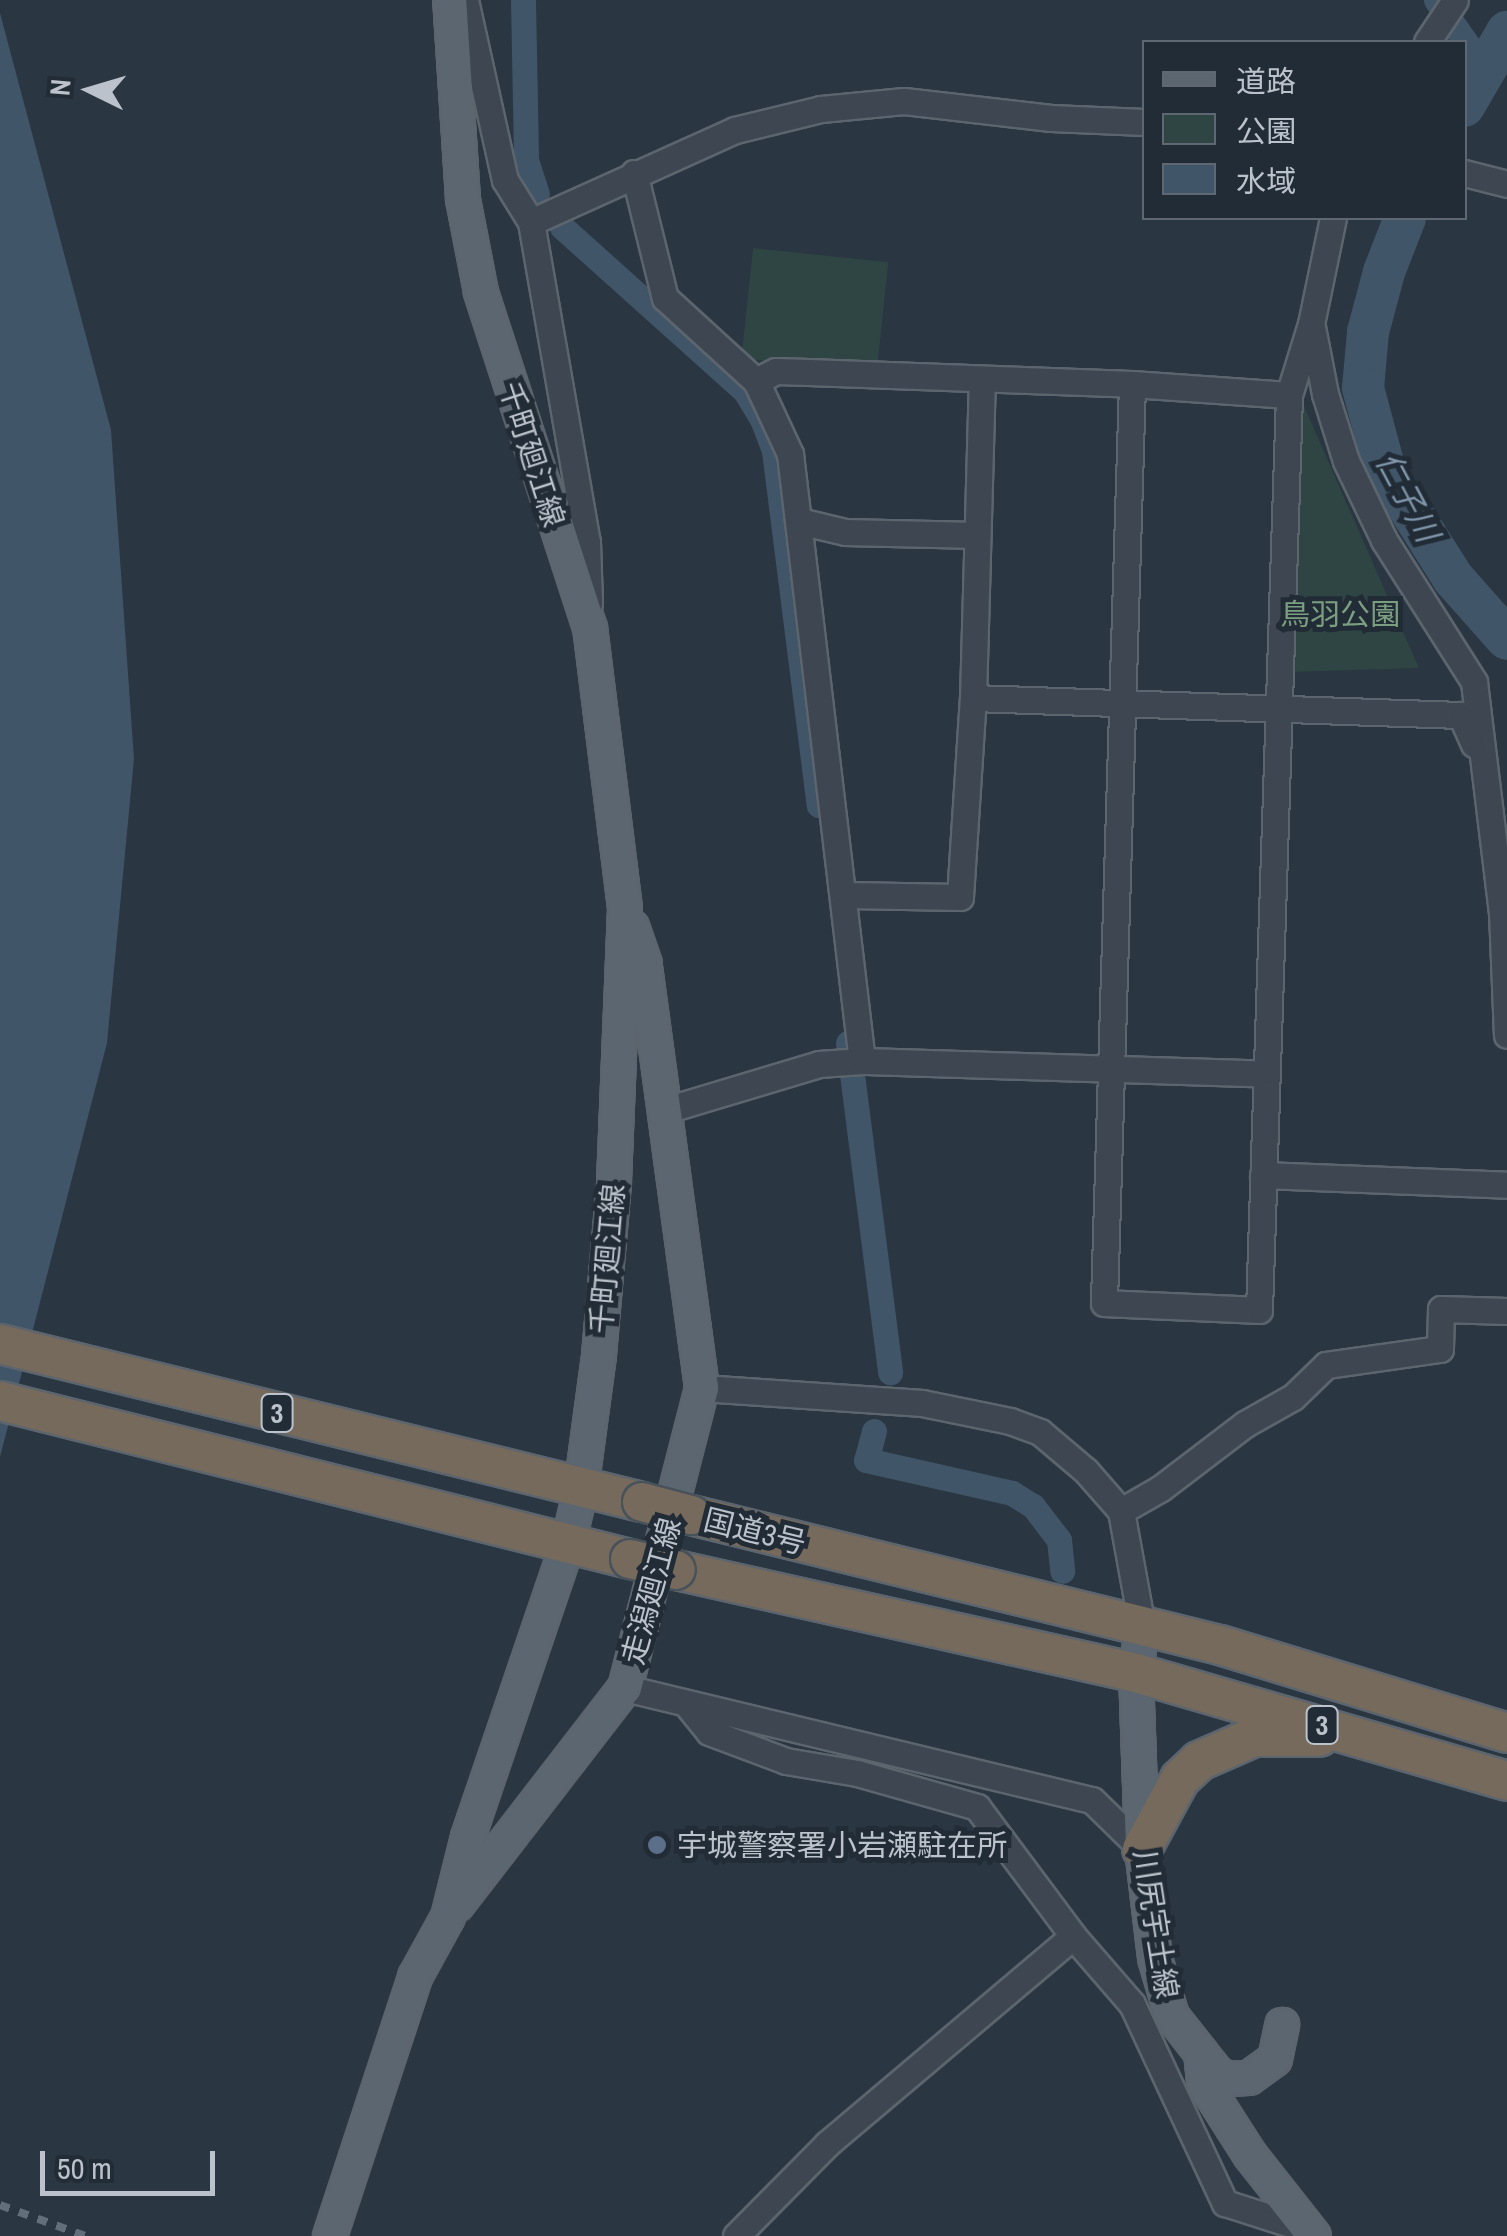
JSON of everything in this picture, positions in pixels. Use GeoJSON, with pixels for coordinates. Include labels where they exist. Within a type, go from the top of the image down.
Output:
{"type":"FeatureCollection","features":[{"type":"Feature","properties":{"kind":"highway","name":"国道3号"},"geometry":{"type":"LineString","coordinates":[[0,1344],[1220,1645],[1507,1733]]}},
{"type":"Feature","properties":{"kind":"highway","name":"国道3号"},"geometry":{"type":"LineString","coordinates":[[0,1400],[630,1559],[1136,1673],[1507,1782]]}},
{"type":"Feature","properties":{"kind":"highway"},"geometry":{"type":"LineString","coordinates":[[1142,1849],[1180,1779],[1199,1761],[1220,1751],[1254,1738],[1301,1734],[1386,1745]]}},
{"type":"Feature","properties":{"kind":"main road","name":"千町廻江線"},"geometry":{"type":"LineString","coordinates":[[450,0],[463,200],[481,292],[590,628],[625,908],[614,1182],[567,1486]]}},
{"type":"Feature","properties":{"kind":"main road","name":"千町廻江線"},"geometry":{"type":"LineString","coordinates":[[625,908],[645,964],[702,1388]]}},
{"type":"Feature","properties":{"kind":"main road","name":"走潟廻江線"},"geometry":{"type":"LineString","coordinates":[[330,2236],[415,1977],[448,1916],[625,1688],[702,1388]]}},
{"type":"Feature","properties":{"kind":"main road","name":"走潟廻江線"},"geometry":{"type":"LineString","coordinates":[[448,1916],[567,1486]]}},
{"type":"Feature","properties":{"kind":"main road","name":"川尻宇土線"},"geometry":{"type":"LineString","coordinates":[[1142,1626],[1136,1673],[1142,1849],[1155,1958],[1172,2016],[1201,2053],[1204,2083],[1250,2155],[1311,2233]]}},
{"type":"Feature","properties":{"kind":"main road"},"geometry":{"type":"LineString","coordinates":[[1201,2053],[1218,2074],[1249,2078],[1275,2059],[1282,2025]]}},
{"type":"Feature","properties":{"kind":"street"},"geometry":{"type":"LineString","coordinates":[[466,0],[505,180],[531,222],[587,542],[590,628]]}},
{"type":"Feature","properties":{"kind":"street"},"geometry":{"type":"LineString","coordinates":[[1428,40],[1455,0]]}},
{"type":"Feature","properties":{"kind":"street"},"geometry":{"type":"LineString","coordinates":[[531,222],[735,130],[822,109],[904,101],[1052,118],[1142,122]]}},
{"type":"Feature","properties":{"kind":"street"},"geometry":{"type":"LineString","coordinates":[[634,173],[665,298],[756,381],[790,454],[846,895],[862,1060]]}},
{"type":"Feature","properties":{"kind":"street"},"geometry":{"type":"LineString","coordinates":[[1467,173],[1507,184]]}},
{"type":"Feature","properties":{"kind":"street"},"geometry":{"type":"LineString","coordinates":[[1132,384],[1119,703],[1104,1303],[1259,1310],[1289,396],[1311,324],[1333,220]]}},
{"type":"Feature","properties":{"kind":"street"},"geometry":{"type":"LineString","coordinates":[[1311,324],[1325,394],[1346,460],[1384,540],[1474,682],[1502,912],[1507,1035]]}},
{"type":"Feature","properties":{"kind":"street"},"geometry":{"type":"LineString","coordinates":[[756,381],[776,371],[1132,384],[1289,396]]}},
{"type":"Feature","properties":{"kind":"street"},"geometry":{"type":"LineString","coordinates":[[846,895],[960,897],[973,698],[982,379]]}},
{"type":"Feature","properties":{"kind":"street"},"geometry":{"type":"LineString","coordinates":[[799,521],[845,532],[977,535]]}},
{"type":"Feature","properties":{"kind":"street"},"geometry":{"type":"LineString","coordinates":[[973,698],[1461,716],[1482,760]]}},
{"type":"Feature","properties":{"kind":"street"},"geometry":{"type":"LineString","coordinates":[[666,1110],[819,1064],[862,1060],[1265,1074]]}},
{"type":"Feature","properties":{"kind":"street"},"geometry":{"type":"LineString","coordinates":[[1262,1175],[1507,1185]]}},
{"type":"Feature","properties":{"kind":"street"},"geometry":{"type":"LineString","coordinates":[[1122,1511],[1161,1488],[1245,1424],[1292,1397],[1326,1365],[1440,1349],[1441,1309],[1507,1311]]}},
{"type":"Feature","properties":{"kind":"street"},"geometry":{"type":"LineString","coordinates":[[702,1388],[922,1403],[1010,1421],[1040,1432],[1086,1471],[1122,1511],[1142,1626]]}},
{"type":"Feature","properties":{"kind":"street"},"geometry":{"type":"LineString","coordinates":[[625,1688],[1092,1800],[1142,1849]]}},
{"type":"Feature","properties":{"kind":"street"},"geometry":{"type":"LineString","coordinates":[[688,1706],[709,1732],[786,1761],[857,1773],[977,1806],[1073,1936],[1132,2004],[1225,2203],[1311,2233]]}},
{"type":"Feature","properties":{"kind":"street"},"geometry":{"type":"LineString","coordinates":[[736,2236],[827,2144],[1073,1936]]}},
{"type":"Feature","properties":{"kind":"green space"},"geometry":{"type":"Polygon","coordinates":[[[753,248],[888,262],[877,373],[741,358],[753,248]]]}},
{"type":"Feature","properties":{"kind":"green space","name":"鳥羽公園"},"geometry":{"type":"Polygon","coordinates":[[[1297,390],[1419,668],[1286,672],[1297,390]]]}},
{"type":"Feature","properties":{"kind":"water"},"geometry":{"type":"Polygon","coordinates":[[[0,13],[111,430],[134,759],[107,1043],[0,1457],[0,13]]]}},
{"type":"Feature","properties":{"kind":"waterway"},"geometry":{"type":"LineString","coordinates":[[523,0],[526,160],[537,193]]}},
{"type":"Feature","properties":{"kind":"waterway"},"geometry":{"type":"LineString","coordinates":[[1436,0],[1464,40]]}},
{"type":"Feature","properties":{"kind":"waterway","name":"仁子川"},"geometry":{"type":"LineString","coordinates":[[1467,101],[1507,32]]}},
{"type":"Feature","properties":{"kind":"waterway"},"geometry":{"type":"LineString","coordinates":[[1467,44],[1484,68]]}},
{"type":"Feature","properties":{"kind":"waterway","name":"仁子川"},"geometry":{"type":"LineString","coordinates":[[1404,220],[1384,272],[1368,332],[1363,388],[1385,470],[1453,578],[1507,639]]}},
{"type":"Feature","properties":{"kind":"waterway"},"geometry":{"type":"LineString","coordinates":[[562,227],[745,391],[762,419],[774,451],[819,805]]}},
{"type":"Feature","properties":{"kind":"waterway"},"geometry":{"type":"LineString","coordinates":[[848,1043],[890,1372]]}},
{"type":"Feature","properties":{"kind":"waterway"},"geometry":{"type":"LineString","coordinates":[[874,1431],[866,1460],[1012,1493],[1033,1506],[1059,1540],[1062,1571]]}},
{"type":"Feature","properties":{"kind":"railway"},"geometry":{"type":"LineString","coordinates":[[0,2205],[85,2236]]}},
{"type":"Feature","properties":{"kind":"place","name":"宇城警察署小岩瀬駐在所"},"geometry":{"type":"Point","coordinates":[657,1845]}}]}
